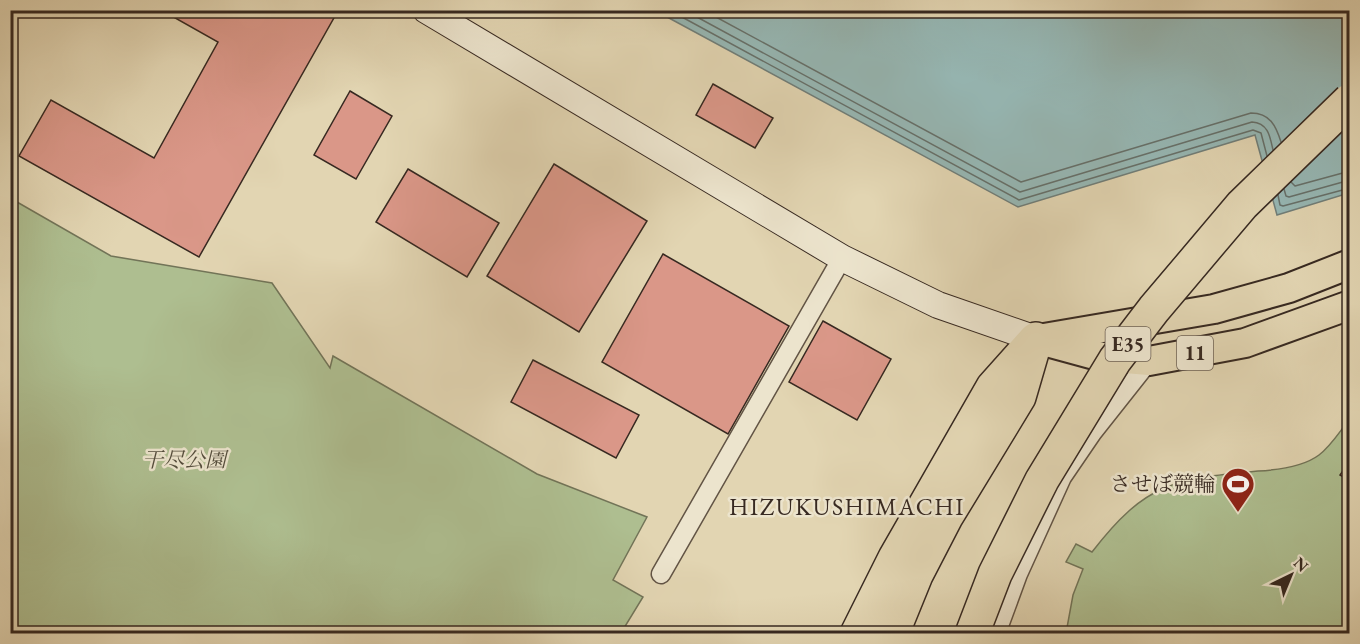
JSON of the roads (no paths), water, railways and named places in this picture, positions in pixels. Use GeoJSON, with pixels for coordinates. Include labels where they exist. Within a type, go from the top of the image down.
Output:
{"type":"FeatureCollection","features":[{"type":"Feature","properties":{"kind":"highway","name":"E35"},"geometry":{"type":"LineString","coordinates":[[972,633],[995,574],[1042,480],[1115,360],[1154,309],[1242,205],[1350,100]]}},
{"type":"Feature","properties":{"kind":"highway"},"geometry":{"type":"LineString","coordinates":[[857,633],[895,558],[993,387],[1036,339]]}},
{"type":"Feature","properties":{"kind":"highway"},"geometry":{"type":"LineString","coordinates":[[892,633],[916,575],[946,517],[1018,397],[1036,339]]}},
{"type":"Feature","properties":{"kind":"main road","name":"11"},"geometry":{"type":"LineString","coordinates":[[1036,339],[1214,309],[1289,288],[1350,264]]}},
{"type":"Feature","properties":{"kind":"main road","name":"11"},"geometry":{"type":"LineString","coordinates":[[1036,339],[1102,357],[1149,361],[1245,343],[1350,305]]}},
{"type":"Feature","properties":{"kind":"street"},"geometry":{"type":"LineString","coordinates":[[426,10],[842,258],[938,304],[1036,339]]}},
{"type":"Feature","properties":{"kind":"street"},"geometry":{"type":"LineString","coordinates":[[661,574],[842,258]]}},
{"type":"Feature","properties":{"kind":"street"},"geometry":{"type":"LineString","coordinates":[[996,633],[1018,574],[1062,477],[1092,433],[1149,361]]}},
{"type":"Feature","properties":{"kind":"water"},"geometry":{"type":"Polygon","coordinates":[[[656,11],[1349,11],[1349,193],[1277,215],[1255,135],[1018,207],[656,11]]]}},
{"type":"Feature","properties":{"kind":"place","name":"させぼ競輪"},"geometry":{"type":"Point","coordinates":[1238,513]}},
{"type":"Feature","properties":{"kind":"district","name":"HIZUKUSHIMACHI"},"geometry":{"type":"Point","coordinates":[847,507]}},
{"type":"Feature","properties":{"kind":"park label","name":"干尽公園"},"geometry":{"type":"Point","coordinates":[184,460]}}]}
